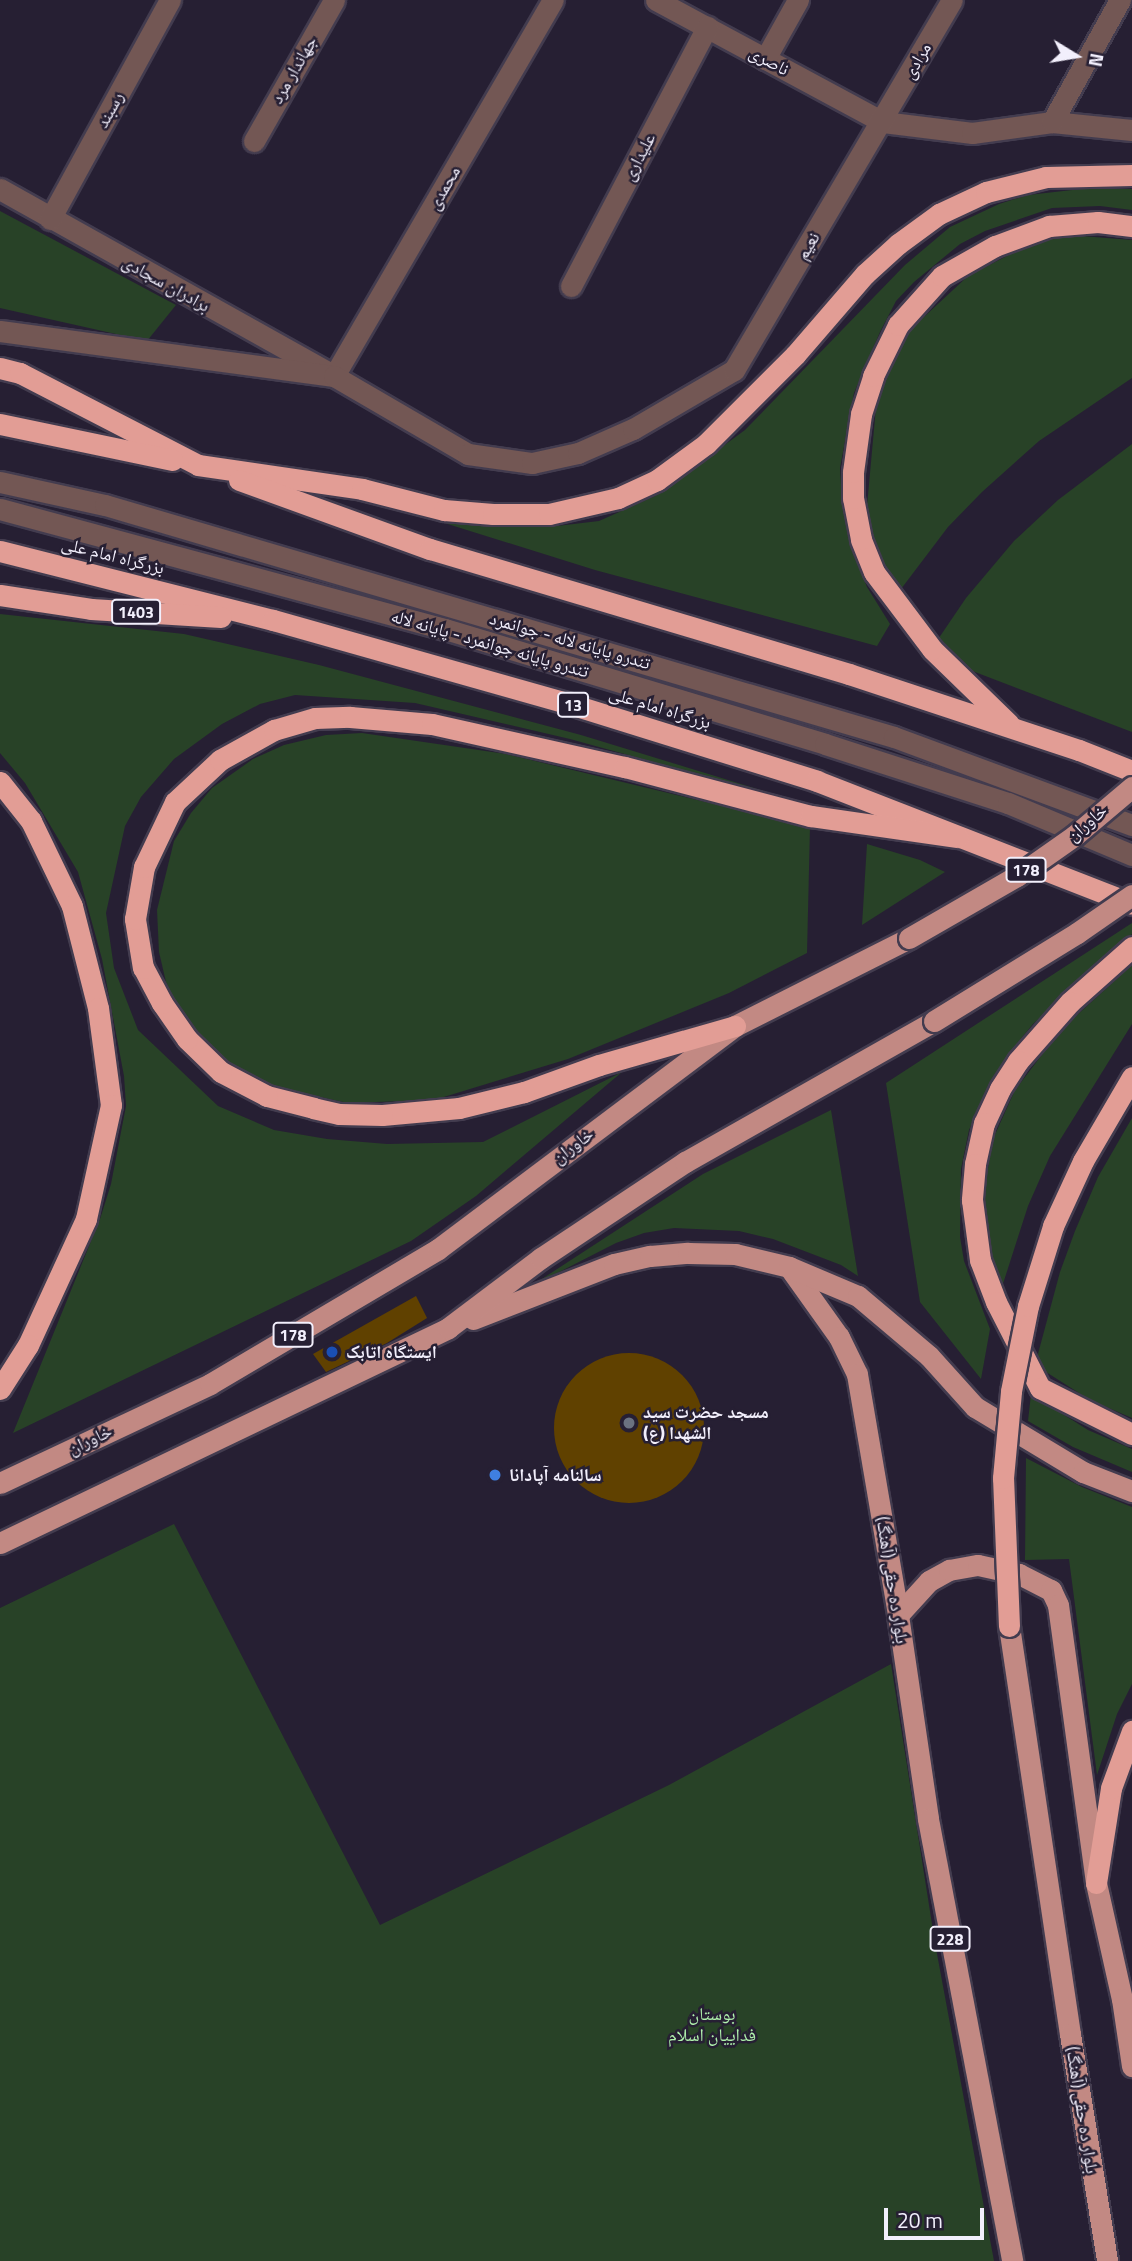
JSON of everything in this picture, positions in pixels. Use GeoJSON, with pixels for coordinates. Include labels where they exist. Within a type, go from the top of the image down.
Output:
{"type":"FeatureCollection","features":[{"type":"Feature","properties":{"kind":"highway"},"geometry":{"type":"LineString","coordinates":[[0,424],[198,465],[362,489],[444,510],[493,514],[549,514],[618,498],[657,480],[706,444],[796,355],[865,274],[898,244],[939,214],[986,192],[1046,177],[1132,175]]}},
{"type":"Feature","properties":{"kind":"highway"},"geometry":{"type":"LineString","coordinates":[[1013,728],[932,649],[874,572],[860,538],[853,498],[853,472],[861,414],[873,376],[898,325],[942,276],[995,246],[1049,226],[1098,222],[1132,226]]}},
{"type":"Feature","properties":{"kind":"highway"},"geometry":{"type":"LineString","coordinates":[[0,368],[20,373],[198,465],[430,550],[836,670],[1013,728],[1132,771]]}},
{"type":"Feature","properties":{"kind":"highway","name":"بزرگراه امام علی"},"geometry":{"type":"LineString","coordinates":[[0,551],[273,620],[580,707],[817,781],[1132,904]]}},
{"type":"Feature","properties":{"kind":"highway","name":"1403"},"geometry":{"type":"LineString","coordinates":[[0,595],[91,609],[273,620]]}},
{"type":"Feature","properties":{"kind":"highway"},"geometry":{"type":"LineString","coordinates":[[735,1027],[599,1065],[524,1092],[459,1108],[382,1115],[339,1114],[267,1096],[221,1072],[187,1039],[143,968],[135,919],[144,867],[175,802],[220,760],[274,730],[315,718],[338,717],[391,718],[432,724],[625,767],[811,816],[957,837]]}},
{"type":"Feature","properties":{"kind":"highway"},"geometry":{"type":"LineString","coordinates":[[1111,804],[1132,779]]}},
{"type":"Feature","properties":{"kind":"highway"},"geometry":{"type":"LineString","coordinates":[[0,782],[31,821],[72,906],[98,1008],[111,1105],[86,1219],[28,1345],[0,1390]]}},
{"type":"Feature","properties":{"kind":"highway"},"geometry":{"type":"LineString","coordinates":[[1132,947],[1070,1002],[1018,1061],[1000,1089],[984,1122],[975,1164],[972,1200],[974,1235],[996,1302],[1041,1388],[1132,1434]]}},
{"type":"Feature","properties":{"kind":"highway"},"geometry":{"type":"LineString","coordinates":[[1009,1626],[1003,1478],[1011,1391],[1028,1306],[1053,1226],[1083,1161],[1132,1077]]}},
{"type":"Feature","properties":{"kind":"highway"},"geometry":{"type":"LineString","coordinates":[[1096,1883],[1111,1788],[1132,1731]]}},
{"type":"Feature","properties":{"kind":"main road","name":"خاوران"},"geometry":{"type":"LineString","coordinates":[[0,1483],[210,1384],[438,1250],[735,1027],[909,938],[1017,876],[1074,836],[1132,787]]}},
{"type":"Feature","properties":{"kind":"main road"},"geometry":{"type":"LineString","coordinates":[[448,1328],[541,1258],[685,1162],[934,1021],[1077,933],[1132,895]]}},
{"type":"Feature","properties":{"kind":"main road"},"geometry":{"type":"LineString","coordinates":[[0,1544],[448,1328],[614,1264],[650,1256],[688,1253],[735,1254],[789,1267],[858,1296],[929,1356],[975,1407],[1083,1472],[1132,1491]]}},
{"type":"Feature","properties":{"kind":"main road","name":"بلوار ده حقی (آهنگ)"},"geometry":{"type":"LineString","coordinates":[[789,1267],[839,1337],[857,1374],[898,1615],[928,1819],[1012,2261]]}},
{"type":"Feature","properties":{"kind":"main road"},"geometry":{"type":"LineString","coordinates":[[898,1615],[929,1581],[949,1570],[978,1566],[1019,1574],[1051,1590],[1058,1605],[1096,1883],[1127,2005],[1132,2066]]}},
{"type":"Feature","properties":{"kind":"main road","name":"بلوار ده حقی (آهنگ)"},"geometry":{"type":"LineString","coordinates":[[1009,1626],[1107,2261]]}},
{"type":"Feature","properties":{"kind":"street","name":"رسبند"},"geometry":{"type":"LineString","coordinates":[[50,219],[170,0]]}},
{"type":"Feature","properties":{"kind":"street","name":"جهاندار مرد"},"geometry":{"type":"LineString","coordinates":[[254,141],[334,0]]}},
{"type":"Feature","properties":{"kind":"street","name":"محمدی"},"geometry":{"type":"LineString","coordinates":[[334,376],[553,0]]}},
{"type":"Feature","properties":{"kind":"street","name":"ناصری"},"geometry":{"type":"LineString","coordinates":[[656,0],[883,122]]}},
{"type":"Feature","properties":{"kind":"street"},"geometry":{"type":"LineString","coordinates":[[765,59],[799,0]]}},
{"type":"Feature","properties":{"kind":"street","name":"مرادی"},"geometry":{"type":"LineString","coordinates":[[883,122],[952,0]]}},
{"type":"Feature","properties":{"kind":"street"},"geometry":{"type":"LineString","coordinates":[[1052,122],[1120,0]]}},
{"type":"Feature","properties":{"kind":"street","name":"علیداری"},"geometry":{"type":"LineString","coordinates":[[571,286],[707,27]]}},
{"type":"Feature","properties":{"kind":"street"},"geometry":{"type":"LineString","coordinates":[[883,122],[972,133],[1052,122],[1132,130]]}},
{"type":"Feature","properties":{"kind":"street","name":"نعیم"},"geometry":{"type":"LineString","coordinates":[[734,370],[883,122]]}},
{"type":"Feature","properties":{"kind":"street","name":"برادران سجادی"},"geometry":{"type":"LineString","coordinates":[[0,189],[468,454],[532,463],[578,453],[633,429],[734,370]]}},
{"type":"Feature","properties":{"kind":"street"},"geometry":{"type":"LineString","coordinates":[[0,331],[334,376]]}},
{"type":"Feature","properties":{"kind":"street","name":"تندرو پایانه لاله - جوانمرد"},"geometry":{"type":"LineString","coordinates":[[0,482],[105,505],[894,737],[1132,825]]}},
{"type":"Feature","properties":{"kind":"street","name":"تندرو پایانه جوانمرد - پایانه لاله"},"geometry":{"type":"LineString","coordinates":[[0,509],[445,629],[812,740],[1008,803],[1132,855]]}},
{"type":"Feature","properties":{"kind":"green space"},"geometry":{"type":"Polygon","coordinates":[[[1090,188],[1132,189],[1132,210],[1100,206],[1052,208],[985,231],[960,244],[914,282],[896,301],[880,332],[854,393],[840,468],[842,500],[852,549],[867,587],[890,624],[877,646],[595,570],[406,511],[496,526],[557,526],[599,521],[655,496],[745,430],[905,265],[950,227],[999,204],[1028,195],[1090,188]]]}},
{"type":"Feature","properties":{"kind":"green space"},"geometry":{"type":"Polygon","coordinates":[[[0,211],[176,305],[147,341],[0,308],[0,211]]]}},
{"type":"Feature","properties":{"kind":"green space"},"geometry":{"type":"Polygon","coordinates":[[[1069,235],[1132,240],[1132,378],[1039,441],[982,492],[948,527],[898,593],[873,539],[867,506],[876,407],[885,373],[911,329],[968,276],[1032,243],[1069,235]]]}},
{"type":"Feature","properties":{"kind":"green space"},"geometry":{"type":"Polygon","coordinates":[[[1132,444],[1132,732],[928,654],[966,598],[1014,541],[1058,500],[1132,444]]]}},
{"type":"Feature","properties":{"kind":"green space"},"geometry":{"type":"Polygon","coordinates":[[[0,614],[184,634],[319,665],[581,735],[813,806],[570,739],[415,703],[295,695],[260,704],[222,724],[174,759],[141,797],[125,826],[106,913],[114,968],[138,1030],[218,1106],[274,1130],[327,1139],[387,1144],[483,1142],[622,1072],[476,1196],[411,1241],[13,1433],[100,1219],[111,1184],[126,1106],[124,1076],[102,959],[78,872],[25,783],[0,753],[0,614]]]}},
{"type":"Feature","properties":{"kind":"green space"},"geometry":{"type":"Polygon","coordinates":[[[362,733],[506,754],[810,827],[807,953],[729,993],[568,1059],[434,1100],[348,1103],[278,1088],[230,1064],[201,1040],[176,1005],[166,982],[159,952],[157,910],[174,841],[191,813],[212,788],[253,759],[284,745],[326,735],[362,733]]]}},
{"type":"Feature","properties":{"kind":"green space"},"geometry":{"type":"Polygon","coordinates":[[[867,844],[920,860],[945,872],[862,925],[867,844]]]}},
{"type":"Feature","properties":{"kind":"green space"},"geometry":{"type":"Polygon","coordinates":[[[1132,923],[1132,934],[1033,1024],[1011,1051],[990,1082],[969,1130],[961,1169],[960,1237],[964,1261],[990,1329],[981,1379],[920,1302],[886,1083],[1132,923]]]}},
{"type":"Feature","properties":{"kind":"green space"},"geometry":{"type":"Polygon","coordinates":[[[1132,965],[1132,1024],[1050,1156],[1028,1206],[1001,1290],[990,1254],[983,1197],[993,1139],[1015,1090],[1044,1052],[1076,1016],[1132,965]]]}},
{"type":"Feature","properties":{"kind":"green space"},"geometry":{"type":"Polygon","coordinates":[[[831,1110],[858,1276],[841,1265],[773,1239],[739,1231],[674,1228],[644,1233],[616,1243],[528,1288],[703,1174],[831,1110]]]}},
{"type":"Feature","properties":{"kind":"green space"},"geometry":{"type":"Polygon","coordinates":[[[1132,1118],[1132,1418],[1090,1400],[1035,1365],[1060,1272],[1075,1231],[1098,1177],[1132,1118]]]}},
{"type":"Feature","properties":{"kind":"green space"},"geometry":{"type":"Polygon","coordinates":[[[1031,1394],[1088,1430],[1132,1449],[1132,1472],[1073,1447],[1028,1421],[1031,1394]]]}},
{"type":"Feature","properties":{"kind":"green space"},"geometry":{"type":"Polygon","coordinates":[[[1026,1458],[1082,1487],[1132,1507],[1132,1684],[1117,1714],[1097,1775],[1069,1559],[1025,1560],[1026,1458]]]}},
{"type":"Feature","properties":{"kind":"green space","name":"بوستان فداییان اسلام"},"geometry":{"type":"Polygon","coordinates":[[[174,1524],[380,1925],[669,1785],[891,1664],[935,1943],[994,2261],[0,2261],[0,1608],[174,1524]]]}},
{"type":"Feature","properties":{"kind":"building"},"geometry":{"type":"Polygon","coordinates":[[[416,1296],[427,1318],[387,1343],[326,1372],[313,1354],[416,1296]]]}},
{"type":"Feature","properties":{"kind":"building","name":"مسجد حضرت سید الشهدا (ع)"},"geometry":{"type":"Polygon","coordinates":[[[629,1353],[658,1359],[682,1375],[698,1399],[704,1428],[698,1457],[682,1481],[658,1497],[629,1503],[600,1497],[576,1481],[560,1457],[554,1428],[560,1399],[576,1375],[600,1359],[629,1353]]]}},
{"type":"Feature","properties":{"kind":"place","name":"ایستگاه اتابک"},"geometry":{"type":"Point","coordinates":[332,1352]}},
{"type":"Feature","properties":{"kind":"place","name":"مسجد حضرت سید الشهدا (ع)"},"geometry":{"type":"Point","coordinates":[629,1423]}},
{"type":"Feature","properties":{"kind":"place","name":"سالنامه آپادانا"},"geometry":{"type":"Point","coordinates":[495,1475]}}]}
